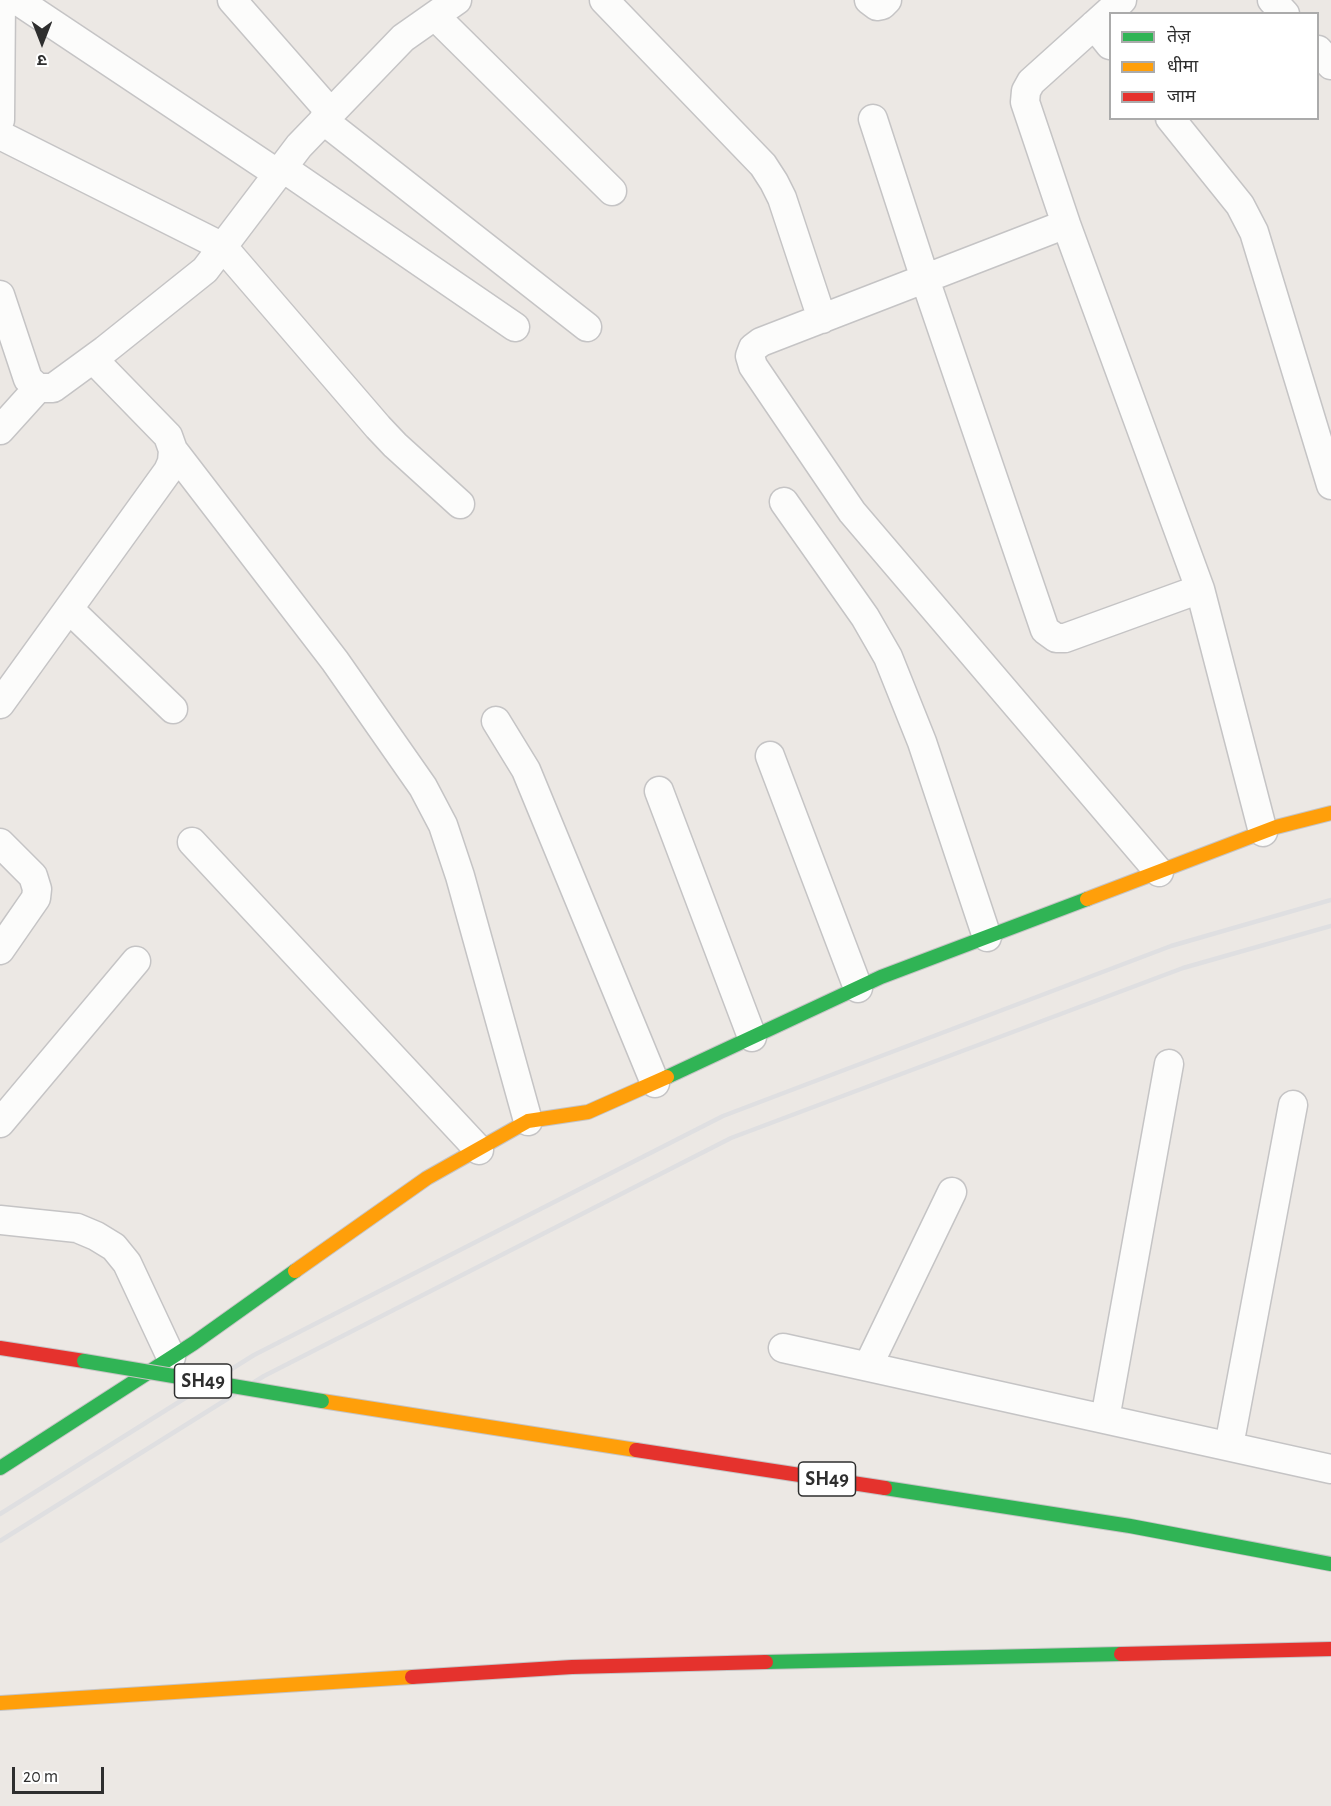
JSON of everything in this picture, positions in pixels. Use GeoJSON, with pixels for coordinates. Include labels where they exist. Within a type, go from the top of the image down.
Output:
{"type":"FeatureCollection","features":[{"type":"Feature","properties":{"kind":"main road"},"geometry":{"type":"LineString","coordinates":[[0,1468],[171,1357],[427,1178],[538,1120],[600,1108],[881,977],[1263,832],[1331,813]]}},
{"type":"Feature","properties":{"kind":"main road","name":"SH49"},"geometry":{"type":"LineString","coordinates":[[0,1348],[322,1401],[1130,1526],[1331,1564]]}},
{"type":"Feature","properties":{"kind":"main road"},"geometry":{"type":"LineString","coordinates":[[0,1703],[572,1667],[1331,1649]]}},
{"type":"Feature","properties":{"kind":"street"},"geometry":{"type":"LineString","coordinates":[[0,120],[1,0]]}},
{"type":"Feature","properties":{"kind":"street"},"geometry":{"type":"LineString","coordinates":[[17,0],[515,327]]}},
{"type":"Feature","properties":{"kind":"street"},"geometry":{"type":"LineString","coordinates":[[232,0],[327,117],[588,327]]}},
{"type":"Feature","properties":{"kind":"street"},"geometry":{"type":"LineString","coordinates":[[604,0],[763,165],[782,198],[822,319]]}},
{"type":"Feature","properties":{"kind":"street"},"geometry":{"type":"LineString","coordinates":[[869,0],[877,6],[887,0]]}},
{"type":"Feature","properties":{"kind":"street"},"geometry":{"type":"LineString","coordinates":[[1272,0],[1282,12]]}},
{"type":"Feature","properties":{"kind":"street"},"geometry":{"type":"LineString","coordinates":[[0,295],[28,379],[38,388],[53,388],[99,355],[205,270],[299,146],[403,38],[442,7],[612,191]]}},
{"type":"Feature","properties":{"kind":"street"},"geometry":{"type":"LineString","coordinates":[[1102,35],[1031,82],[1026,91],[1025,102],[1066,224],[1200,589],[1263,832]]}},
{"type":"Feature","properties":{"kind":"street"},"geometry":{"type":"LineString","coordinates":[[1319,52],[1331,65]]}},
{"type":"Feature","properties":{"kind":"street"},"geometry":{"type":"LineString","coordinates":[[873,119],[1045,630],[1056,638],[1065,638],[1200,589]]}},
{"type":"Feature","properties":{"kind":"street"},"geometry":{"type":"LineString","coordinates":[[1172,120],[1239,205],[1254,232],[1331,485]]}},
{"type":"Feature","properties":{"kind":"street"},"geometry":{"type":"LineString","coordinates":[[0,135],[223,247],[378,427],[460,504]]}},
{"type":"Feature","properties":{"kind":"street"},"geometry":{"type":"LineString","coordinates":[[1066,224],[761,342],[753,348],[750,356],[753,366],[852,512],[1159,872]]}},
{"type":"Feature","properties":{"kind":"street"},"geometry":{"type":"LineString","coordinates":[[99,355],[168,436],[173,450],[335,661],[423,787],[443,825],[538,1120]]}},
{"type":"Feature","properties":{"kind":"street"},"geometry":{"type":"LineString","coordinates":[[0,430],[38,388]]}},
{"type":"Feature","properties":{"kind":"street"},"geometry":{"type":"LineString","coordinates":[[0,704],[168,471],[172,462],[173,450]]}},
{"type":"Feature","properties":{"kind":"street"},"geometry":{"type":"LineString","coordinates":[[784,502],[865,617],[888,657],[922,742],[987,937]]}},
{"type":"Feature","properties":{"kind":"street"},"geometry":{"type":"LineString","coordinates":[[69,609],[173,709]]}},
{"type":"Feature","properties":{"kind":"street"},"geometry":{"type":"LineString","coordinates":[[496,721],[526,770],[655,1083]]}},
{"type":"Feature","properties":{"kind":"street"},"geometry":{"type":"LineString","coordinates":[[770,756],[858,988]]}},
{"type":"Feature","properties":{"kind":"street"},"geometry":{"type":"LineString","coordinates":[[659,790],[752,1037]]}},
{"type":"Feature","properties":{"kind":"street"},"geometry":{"type":"LineString","coordinates":[[192,842],[478,1150]]}},
{"type":"Feature","properties":{"kind":"street"},"geometry":{"type":"LineString","coordinates":[[0,843],[33,876],[37,889],[36,898],[0,950]]}},
{"type":"Feature","properties":{"kind":"street"},"geometry":{"type":"LineString","coordinates":[[0,1123],[136,961]]}},
{"type":"Feature","properties":{"kind":"street"},"geometry":{"type":"LineString","coordinates":[[1106,1419],[1169,1064]]}},
{"type":"Feature","properties":{"kind":"street"},"geometry":{"type":"LineString","coordinates":[[1229,1446],[1293,1105]]}},
{"type":"Feature","properties":{"kind":"street"},"geometry":{"type":"LineString","coordinates":[[868,1366],[952,1192]]}},
{"type":"Feature","properties":{"kind":"street"},"geometry":{"type":"LineString","coordinates":[[0,1220],[77,1228],[114,1247],[127,1263],[171,1357]]}},
{"type":"Feature","properties":{"kind":"street"},"geometry":{"type":"LineString","coordinates":[[783,1348],[1331,1469]]}},
{"type":"Feature","properties":{"kind":"railway"},"geometry":{"type":"LineString","coordinates":[[0,1514],[254,1355],[723,1116],[1171,946],[1331,900]]}},
{"type":"Feature","properties":{"kind":"railway"},"geometry":{"type":"LineString","coordinates":[[0,1541],[264,1376],[731,1138],[1183,968],[1331,926]]}},
{"type":"Feature","properties":{"kind":"traffic: fast"},"geometry":{"type":"LineString","coordinates":[[667,1077],[881,977],[1087,899]]}},
{"type":"Feature","properties":{"kind":"traffic: fast"},"geometry":{"type":"LineString","coordinates":[[0,1468],[194,1343],[295,1271]]}},
{"type":"Feature","properties":{"kind":"traffic: fast"},"geometry":{"type":"LineString","coordinates":[[84,1361],[322,1401]]}},
{"type":"Feature","properties":{"kind":"traffic: fast"},"geometry":{"type":"LineString","coordinates":[[885,1488],[1130,1526],[1331,1564]]}},
{"type":"Feature","properties":{"kind":"traffic: fast"},"geometry":{"type":"LineString","coordinates":[[766,1662],[1121,1654]]}},
{"type":"Feature","properties":{"kind":"traffic: slow"},"geometry":{"type":"LineString","coordinates":[[1087,899],[1276,827],[1331,813]]}},
{"type":"Feature","properties":{"kind":"traffic: slow"},"geometry":{"type":"LineString","coordinates":[[295,1271],[427,1178],[528,1121],[588,1112],[667,1077]]}},
{"type":"Feature","properties":{"kind":"traffic: slow"},"geometry":{"type":"LineString","coordinates":[[322,1401],[636,1450]]}},
{"type":"Feature","properties":{"kind":"traffic: slow"},"geometry":{"type":"LineString","coordinates":[[0,1703],[412,1677]]}},
{"type":"Feature","properties":{"kind":"traffic: jam"},"geometry":{"type":"LineString","coordinates":[[0,1348],[84,1361]]}},
{"type":"Feature","properties":{"kind":"traffic: jam"},"geometry":{"type":"LineString","coordinates":[[636,1450],[885,1488]]}},
{"type":"Feature","properties":{"kind":"traffic: jam"},"geometry":{"type":"LineString","coordinates":[[1121,1654],[1331,1649]]}},
{"type":"Feature","properties":{"kind":"traffic: jam"},"geometry":{"type":"LineString","coordinates":[[412,1677],[572,1667],[766,1662]]}}]}
